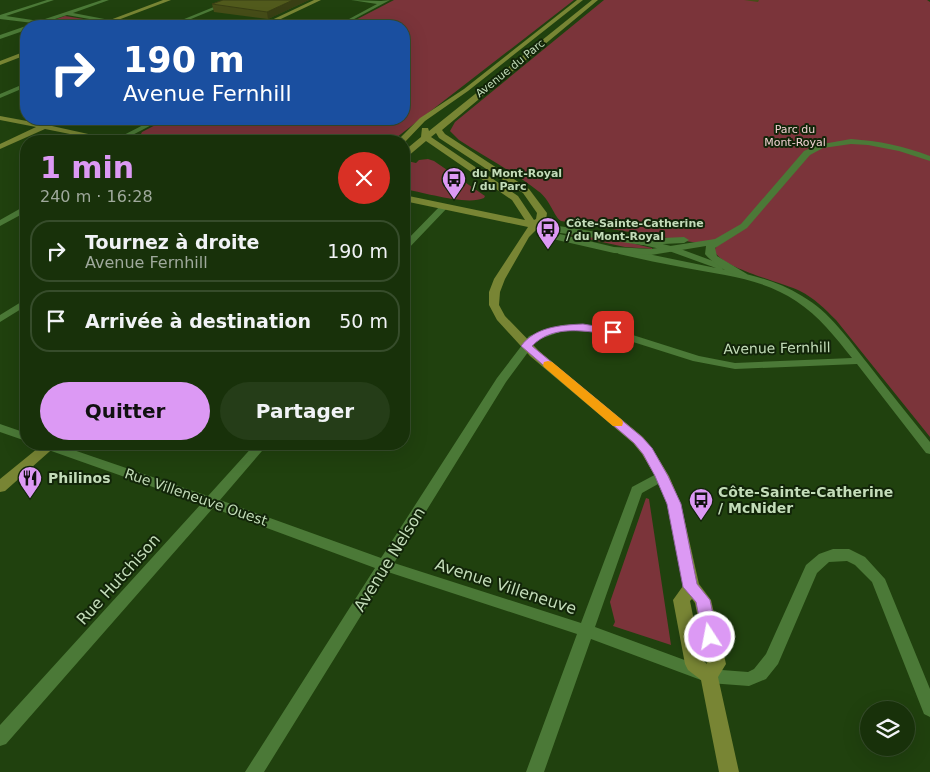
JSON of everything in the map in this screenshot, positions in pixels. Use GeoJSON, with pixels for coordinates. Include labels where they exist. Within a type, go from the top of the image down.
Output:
{"type":"FeatureCollection","features":[{"type":"Feature","properties":{"kind":"main road"},"geometry":{"type":"LineString","coordinates":[[115,20],[168,0]]}},
{"type":"Feature","properties":{"kind":"main road"},"geometry":{"type":"LineString","coordinates":[[275,20],[318,0]]}},
{"type":"Feature","properties":{"kind":"main road","name":"Avenue du Parc"},"geometry":{"type":"LineString","coordinates":[[406,135],[446,102],[466,90],[580,0]]}},
{"type":"Feature","properties":{"kind":"main road","name":"Avenue du Parc"},"geometry":{"type":"LineString","coordinates":[[410,150],[595,0]]}},
{"type":"Feature","properties":{"kind":"main road"},"geometry":{"type":"LineString","coordinates":[[0,63],[20,55]]}},
{"type":"Feature","properties":{"kind":"main road","name":"Avenue du Parc"},"geometry":{"type":"LineString","coordinates":[[425,137],[426,127],[454,104],[466,90]]}},
{"type":"Feature","properties":{"kind":"main road"},"geometry":{"type":"LineString","coordinates":[[0,118],[20,122]]}},
{"type":"Feature","properties":{"kind":"main road"},"geometry":{"type":"LineString","coordinates":[[33,125],[85,135]]}},
{"type":"Feature","properties":{"kind":"main road"},"geometry":{"type":"LineString","coordinates":[[26,135],[48,125]]}},
{"type":"Feature","properties":{"kind":"main road"},"geometry":{"type":"LineString","coordinates":[[440,125],[438,130],[442,136],[526,191],[542,213],[541,220],[533,225],[504,271],[494,292],[494,304],[502,320],[526,346],[638,440],[662,476],[674,504],[691,587],[681,600],[691,651],[694,664],[709,676],[729,772]]}},
{"type":"Feature","properties":{"kind":"main road"},"geometry":{"type":"LineString","coordinates":[[425,137],[515,198],[522,207],[525,217],[533,225]]}},
{"type":"Feature","properties":{"kind":"main road"},"geometry":{"type":"LineString","coordinates":[[0,147],[20,138]]}},
{"type":"Feature","properties":{"kind":"main road"},"geometry":{"type":"LineString","coordinates":[[410,199],[533,225]]}},
{"type":"Feature","properties":{"kind":"main road"},"geometry":{"type":"LineString","coordinates":[[0,487],[41,450]]}},
{"type":"Feature","properties":{"kind":"street"},"geometry":{"type":"LineString","coordinates":[[0,17],[52,0]]}},
{"type":"Feature","properties":{"kind":"street"},"geometry":{"type":"LineString","coordinates":[[48,20],[107,0]]}},
{"type":"Feature","properties":{"kind":"street"},"geometry":{"type":"LineString","coordinates":[[185,20],[235,0]]}},
{"type":"Feature","properties":{"kind":"street"},"geometry":{"type":"LineString","coordinates":[[353,0],[382,3]]}},
{"type":"Feature","properties":{"kind":"street"},"geometry":{"type":"LineString","coordinates":[[349,20],[388,0]]}},
{"type":"Feature","properties":{"kind":"street"},"geometry":{"type":"LineString","coordinates":[[67,14],[106,20]]}},
{"type":"Feature","properties":{"kind":"street"},"geometry":{"type":"LineString","coordinates":[[0,17],[20,20]]}},
{"type":"Feature","properties":{"kind":"street"},"geometry":{"type":"LineString","coordinates":[[0,37],[20,30]]}},
{"type":"Feature","properties":{"kind":"street"},"geometry":{"type":"LineString","coordinates":[[0,96],[20,88]]}},
{"type":"Feature","properties":{"kind":"street"},"geometry":{"type":"LineString","coordinates":[[128,135],[148,125]]}},
{"type":"Feature","properties":{"kind":"street"},"geometry":{"type":"LineString","coordinates":[[642,242],[701,238],[723,231],[754,206],[801,153],[822,143],[847,140],[880,142],[908,148],[930,158]]}},
{"type":"Feature","properties":{"kind":"street"},"geometry":{"type":"LineString","coordinates":[[743,276],[713,258],[710,254],[710,247],[718,240],[744,226],[804,157],[819,147],[848,142],[879,144],[930,158]]}},
{"type":"Feature","properties":{"kind":"street"},"geometry":{"type":"LineString","coordinates":[[410,242],[444,206]]}},
{"type":"Feature","properties":{"kind":"street"},"geometry":{"type":"LineString","coordinates":[[0,223],[20,212]]}},
{"type":"Feature","properties":{"kind":"street"},"geometry":{"type":"LineString","coordinates":[[533,225],[642,242],[672,249],[783,289],[814,308],[828,321],[930,450]]}},
{"type":"Feature","properties":{"kind":"street"},"geometry":{"type":"LineString","coordinates":[[533,225],[547,235],[682,265],[743,276]]}},
{"type":"Feature","properties":{"kind":"street"},"geometry":{"type":"LineString","coordinates":[[614,250],[651,252],[718,240]]}},
{"type":"Feature","properties":{"kind":"street"},"geometry":{"type":"LineString","coordinates":[[0,319],[20,306]]}},
{"type":"Feature","properties":{"kind":"street","name":"Avenue Fernhill"},"geometry":{"type":"LineString","coordinates":[[526,346],[535,337],[562,328],[583,327],[613,332],[714,363],[735,366],[860,361]]}},
{"type":"Feature","properties":{"kind":"street","name":"Avenue Nelson"},"geometry":{"type":"LineString","coordinates":[[254,772],[501,380],[526,346]]}},
{"type":"Feature","properties":{"kind":"street"},"geometry":{"type":"LineString","coordinates":[[0,428],[20,435]]}},
{"type":"Feature","properties":{"kind":"street","name":"Rue Villeneuve Ouest"},"geometry":{"type":"LineString","coordinates":[[65,450],[292,530]]}},
{"type":"Feature","properties":{"kind":"street","name":"Rue Hutchison"},"geometry":{"type":"LineString","coordinates":[[0,738],[257,450]]}},
{"type":"Feature","properties":{"kind":"street"},"geometry":{"type":"LineString","coordinates":[[535,772],[637,490],[662,476]]}},
{"type":"Feature","properties":{"kind":"street","name":"Avenue Villeneuve"},"geometry":{"type":"LineString","coordinates":[[292,530],[385,566],[587,631],[709,676],[749,680],[760,674],[772,658],[811,569],[824,558],[833,555],[849,555],[860,560],[878,579],[930,709]]}},
{"type":"Feature","properties":{"kind":"green space"},"geometry":{"type":"Polygon","coordinates":[[[394,0],[574,0],[400,135],[140,135],[142,132],[155,125],[410,125],[410,20],[356,20],[394,0]]]}},
{"type":"Feature","properties":{"kind":"green space","name":"Parc du Mont-Royal"},"geometry":{"type":"Polygon","coordinates":[[[604,0],[927,0],[930,2],[930,437],[836,320],[805,294],[727,263],[714,250],[717,246],[561,221],[542,194],[459,140],[450,131],[455,122],[604,0]]]}},
{"type":"Feature","properties":{"kind":"green space"},"geometry":{"type":"Polygon","coordinates":[[[65,16],[90,20],[54,20],[65,16]]]}},
{"type":"Feature","properties":{"kind":"green space"},"geometry":{"type":"Polygon","coordinates":[[[428,159],[434,161],[485,196],[484,198],[467,200],[445,198],[410,190],[410,162],[416,163],[419,160],[428,159]]]}},
{"type":"Feature","properties":{"kind":"green space"},"geometry":{"type":"Polygon","coordinates":[[[565,234],[610,238],[652,249],[625,247],[565,234]]]}},
{"type":"Feature","properties":{"kind":"green space"},"geometry":{"type":"Polygon","coordinates":[[[646,498],[649,499],[671,645],[613,626],[615,622],[610,602],[646,498]]]}},
{"type":"Feature","properties":{"kind":"building"},"geometry":{"type":"Polygon","coordinates":[[[223,0],[293,0],[267,12],[212,4],[223,0]]]}},
{"type":"Feature","properties":{"kind":"slow traffic"},"geometry":{"type":"LineString","coordinates":[[548,365],[617,423]]}},
{"type":"Feature","properties":{"kind":"place","name":"du Mont-Royal / du Parc"},"geometry":{"type":"Point","coordinates":[454,200]}},
{"type":"Feature","properties":{"kind":"place","name":"Côte-Sainte-Catherine / du Mont-Royal"},"geometry":{"type":"Point","coordinates":[548,250]}},
{"type":"Feature","properties":{"kind":"place","name":"Philinos"},"geometry":{"type":"Point","coordinates":[30,499]}},
{"type":"Feature","properties":{"kind":"place","name":"Côte-Sainte-Catherine / McNider"},"geometry":{"type":"Point","coordinates":[701,521]}},
{"type":"Feature","properties":{"kind":"route"},"geometry":{"type":"LineString","coordinates":[[613,332],[583,327],[562,328],[535,337],[526,346],[638,440],[647,451],[662,476],[674,504],[691,587],[703,600],[710,637]]}}]}
